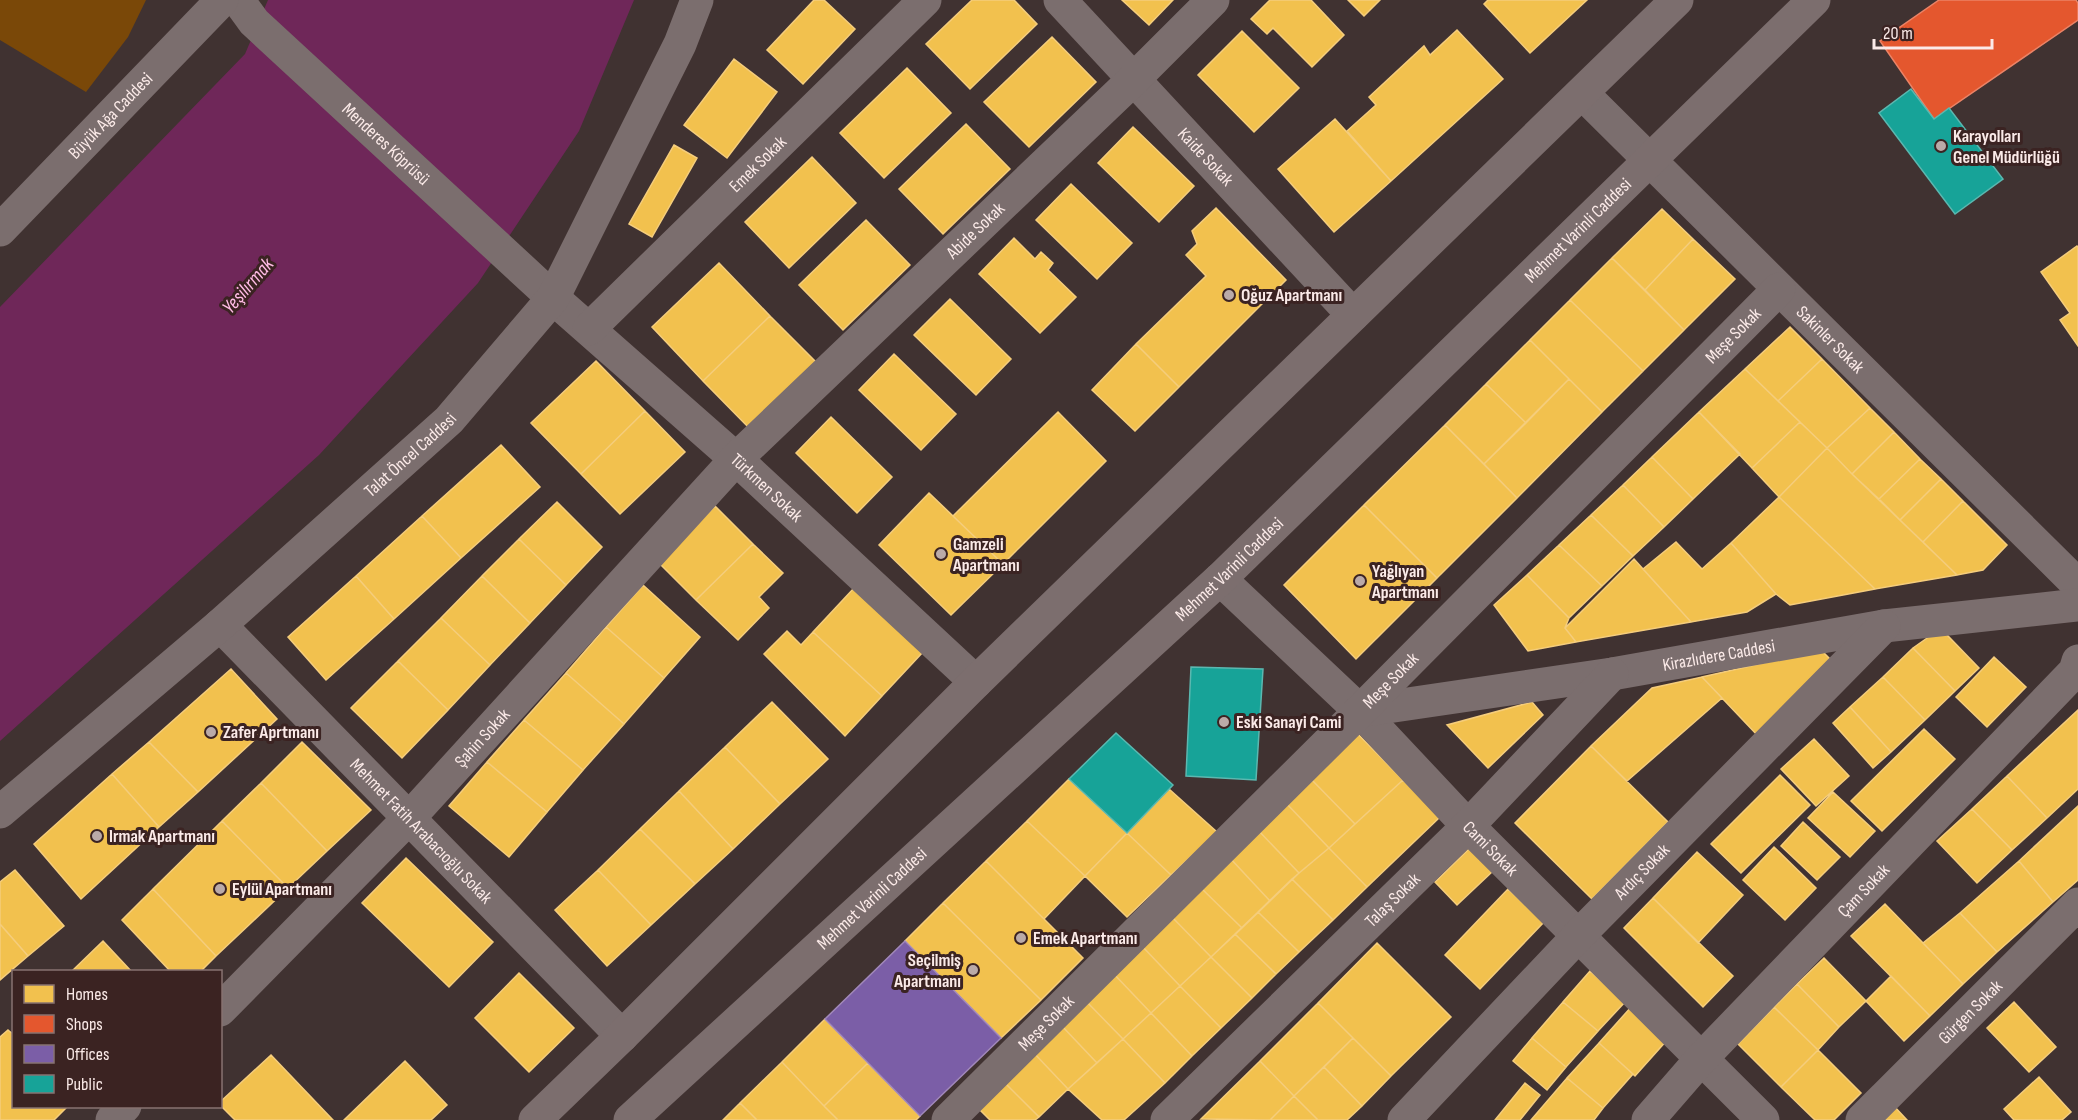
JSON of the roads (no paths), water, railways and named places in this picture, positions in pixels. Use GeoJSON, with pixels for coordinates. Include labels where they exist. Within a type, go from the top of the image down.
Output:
{"type":"FeatureCollection","features":[{"type":"Feature","properties":{"kind":"main road"},"geometry":{"type":"LineString","coordinates":[[535,1120],[976,682],[1677,0]]}},
{"type":"Feature","properties":{"kind":"main road","name":"Mehmet Varinli Caddesi"},"geometry":{"type":"LineString","coordinates":[[630,1120],[1220,579],[1814,0]]}},
{"type":"Feature","properties":{"kind":"street","name":"Büyük Ağa Caddesi"},"geometry":{"type":"LineString","coordinates":[[0,230],[222,0]]}},
{"type":"Feature","properties":{"kind":"street","name":"Talat Öncel Caddesi"},"geometry":{"type":"LineString","coordinates":[[0,812],[220,625],[449,420],[553,298],[681,44],[697,0]]}},
{"type":"Feature","properties":{"kind":"street","name":"Emek Sokak"},"geometry":{"type":"LineString","coordinates":[[589,329],[925,0]]}},
{"type":"Feature","properties":{"kind":"street","name":"Kaide Sokak"},"geometry":{"type":"LineString","coordinates":[[1060,0],[1353,315]]}},
{"type":"Feature","properties":{"kind":"street","name":"Abide Sokak"},"geometry":{"type":"LineString","coordinates":[[736,459],[1134,79],[1213,0]]}},
{"type":"Feature","properties":{"kind":"street","name":"Menderes Köprüsü"},"geometry":{"type":"LineString","coordinates":[[246,11],[553,298]]}},
{"type":"Feature","properties":{"kind":"street","name":"Sakinler Sokak"},"geometry":{"type":"LineString","coordinates":[[1582,93],[2078,585]]}},
{"type":"Feature","properties":{"kind":"street","name":"Meşe Sokak"},"geometry":{"type":"LineString","coordinates":[[948,1120],[1360,711],[1779,289]]}},
{"type":"Feature","properties":{"kind":"street","name":"Türkmen Sokak"},"geometry":{"type":"LineString","coordinates":[[553,298],[736,459],[976,682]]}},
{"type":"Feature","properties":{"kind":"street","name":"Şahin Sokak"},"geometry":{"type":"LineString","coordinates":[[222,1008],[410,817],[736,459]]}},
{"type":"Feature","properties":{"kind":"street","name":"Cami Sokak"},"geometry":{"type":"LineString","coordinates":[[1220,579],[1360,711],[1468,826],[1763,1120]]}},
{"type":"Feature","properties":{"kind":"street","name":"Kirazlıdere Caddesi"},"geometry":{"type":"LineString","coordinates":[[1360,711],[1612,674],[1884,627],[2078,605]]}},
{"type":"Feature","properties":{"kind":"street","name":"Mehmet Fatih Arabacıoğlu Sokak"},"geometry":{"type":"LineString","coordinates":[[220,625],[622,1036]]}},
{"type":"Feature","properties":{"kind":"street","name":"Ardıç Sokak"},"geometry":{"type":"LineString","coordinates":[[1404,1120],[1579,935],[1884,627]]}},
{"type":"Feature","properties":{"kind":"street","name":"Çam Sokak"},"geometry":{"type":"LineString","coordinates":[[1648,1120],[1701,1059],[2075,671],[2078,660]]}},
{"type":"Feature","properties":{"kind":"street","name":"Talaş Sokak"},"geometry":{"type":"LineString","coordinates":[[1167,1120],[1468,826],[1612,674]]}},
{"type":"Feature","properties":{"kind":"street","name":"Gürgen Sokak"},"geometry":{"type":"LineString","coordinates":[[1862,1120],[2078,904]]}},
{"type":"Feature","properties":{"kind":"street"},"geometry":{"type":"LineString","coordinates":[[112,1120],[124,1108]]}},
{"type":"Feature","properties":{"kind":"water","name":"Yeşilırmak"},"geometry":{"type":"Polygon","coordinates":[[[268,0],[634,0],[579,131],[478,283],[319,455],[0,741],[0,307],[245,54],[268,0]]]}},
{"type":"Feature","properties":{"kind":"place","name":"Karayolları Genel Müdürlüğü"},"geometry":{"type":"Point","coordinates":[1941,146]}},
{"type":"Feature","properties":{"kind":"place","name":"Oğuz Apartmanı"},"geometry":{"type":"Point","coordinates":[1229,295]}},
{"type":"Feature","properties":{"kind":"place","name":"Gamzeli Apartmanı"},"geometry":{"type":"Point","coordinates":[941,554]}},
{"type":"Feature","properties":{"kind":"place","name":"Yağlıyan Apartmanı"},"geometry":{"type":"Point","coordinates":[1360,581]}},
{"type":"Feature","properties":{"kind":"place","name":"Eski Sanayi Cami"},"geometry":{"type":"Point","coordinates":[1224,722]}},
{"type":"Feature","properties":{"kind":"place","name":"Zafer Aprtmanı"},"geometry":{"type":"Point","coordinates":[211,732]}},
{"type":"Feature","properties":{"kind":"place","name":"Irmak Apartmanı"},"geometry":{"type":"Point","coordinates":[97,836]}},
{"type":"Feature","properties":{"kind":"place","name":"Eylül Apartmanı"},"geometry":{"type":"Point","coordinates":[220,889]}},
{"type":"Feature","properties":{"kind":"place","name":"Emek Apartmanı"},"geometry":{"type":"Point","coordinates":[1021,938]}},
{"type":"Feature","properties":{"kind":"place","name":"Seçilmiş Apartmanı"},"geometry":{"type":"Point","coordinates":[973,970]}}]}
